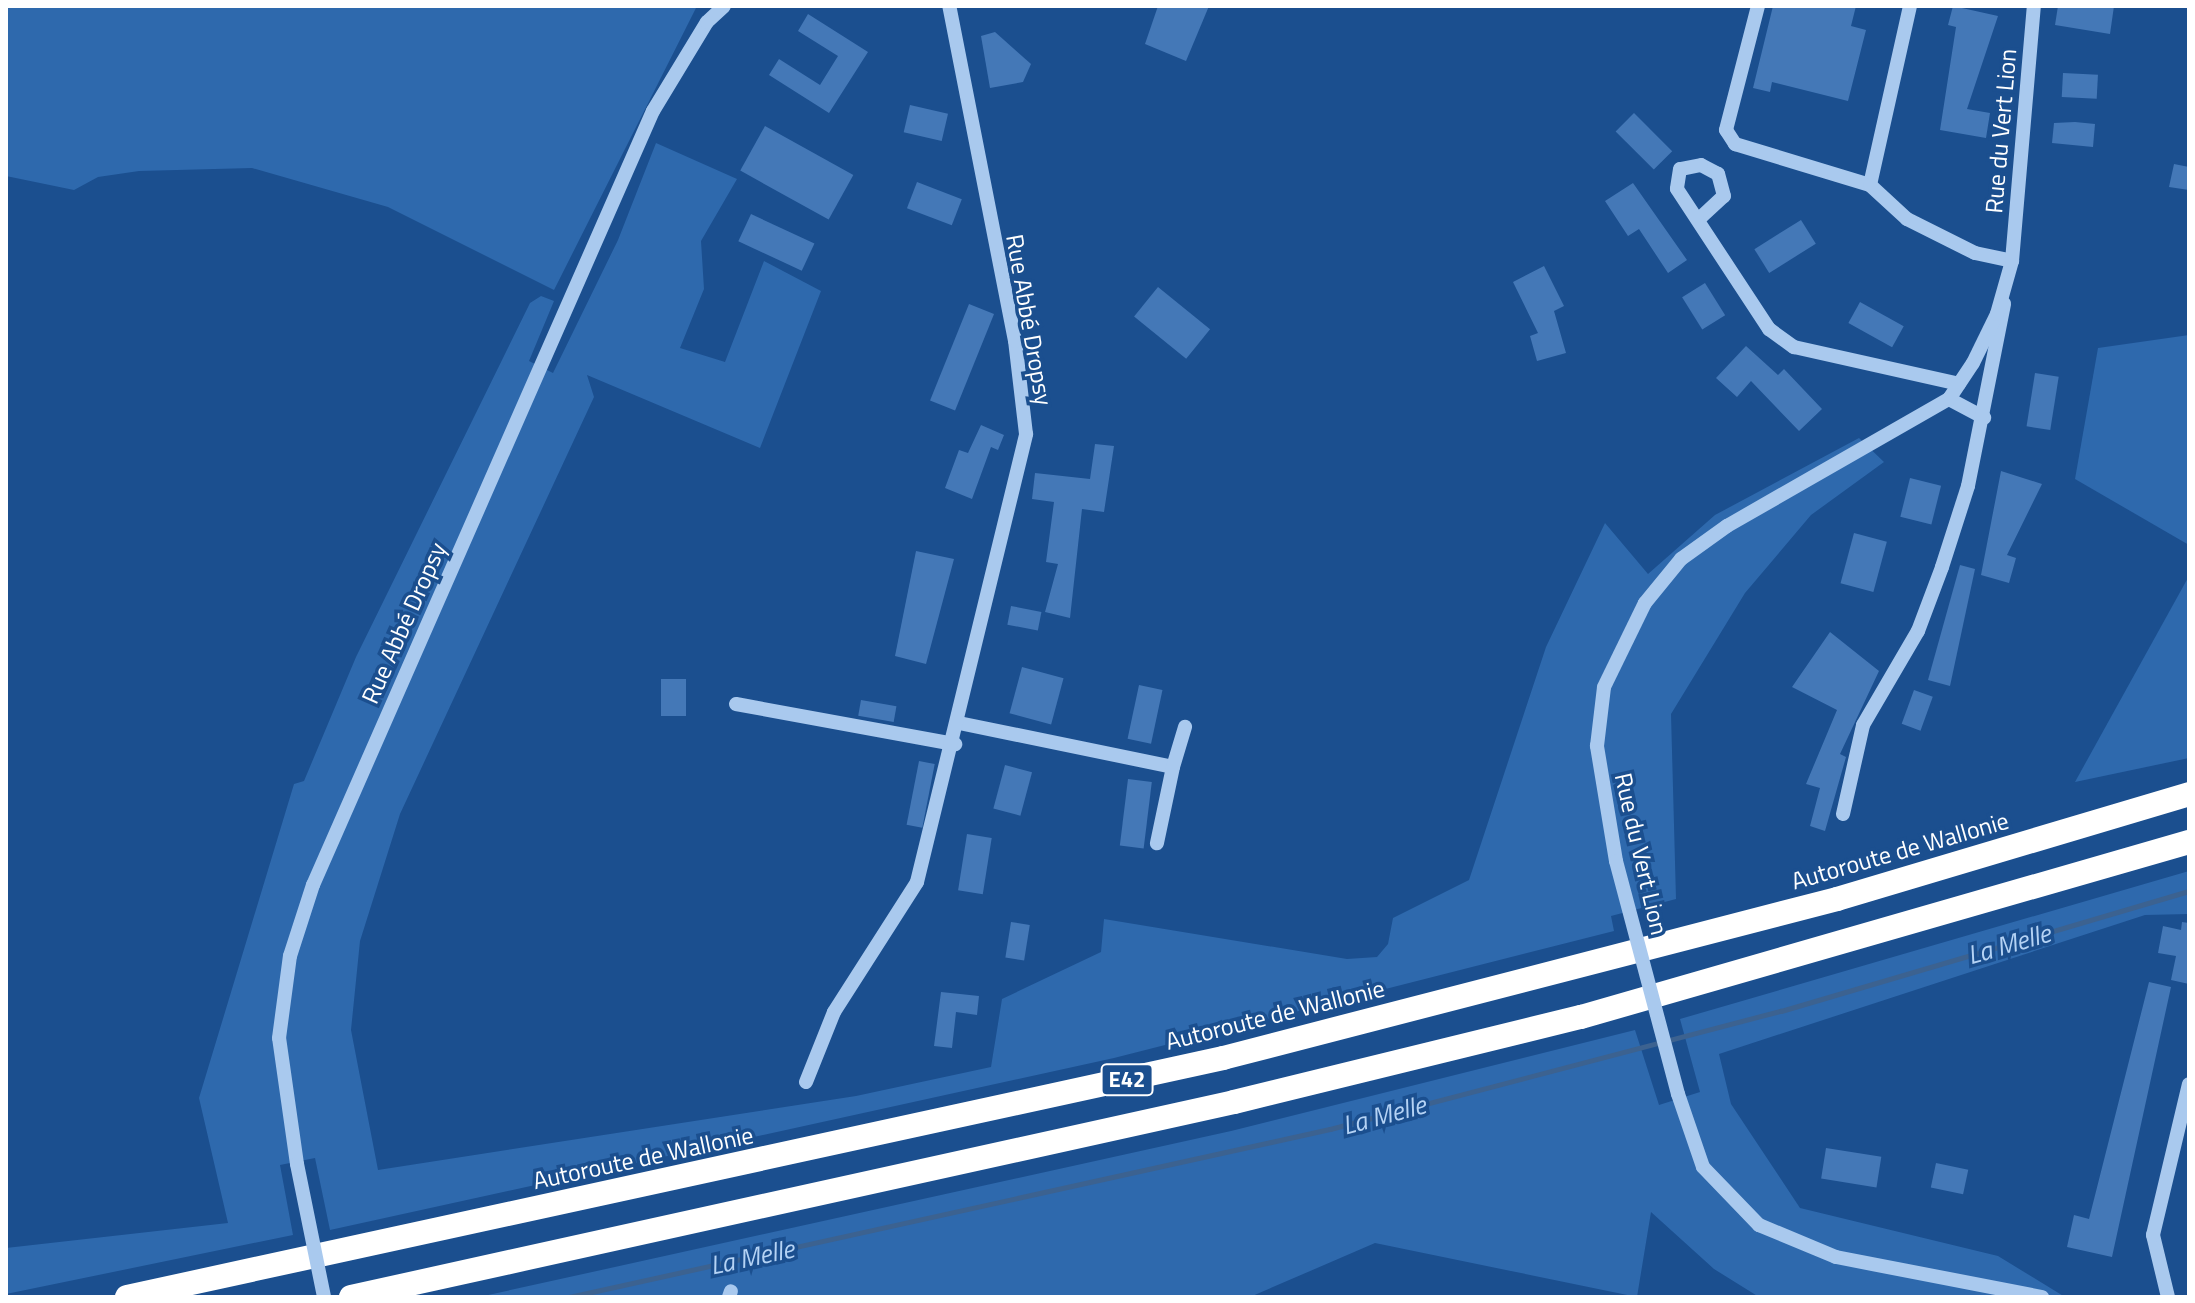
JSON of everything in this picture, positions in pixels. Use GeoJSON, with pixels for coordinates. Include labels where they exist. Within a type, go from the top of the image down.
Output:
{"type":"FeatureCollection","features":[{"type":"Feature","properties":{"kind":"highway","name":"Autoroute de Wallonie"},"geometry":{"type":"LineString","coordinates":[[127,1297],[1223,1058],[1837,899],[2189,794]]}},
{"type":"Feature","properties":{"kind":"highway","name":"E42"},"geometry":{"type":"LineString","coordinates":[[351,1297],[1142,1123],[1566,1021],[2189,842]]}},
{"type":"Feature","properties":{"kind":"street","name":"Rue Abbé Dropsy"},"geometry":{"type":"LineString","coordinates":[[324,1297],[297,1164],[279,1038],[290,956],[313,885],[653,111],[707,22],[724,6]]}},
{"type":"Feature","properties":{"kind":"street","name":"Rue Abbé Dropsy"},"geometry":{"type":"LineString","coordinates":[[806,1082],[834,1012],[917,882],[955,744],[1026,434],[1015,341],[949,6]]}},
{"type":"Feature","properties":{"kind":"street"},"geometry":{"type":"LineString","coordinates":[[1758,6],[1726,130],[1735,144],[1870,185],[1907,219],[1975,253],[2012,261]]}},
{"type":"Feature","properties":{"kind":"street"},"geometry":{"type":"LineString","coordinates":[[1870,185],[1910,6]]}},
{"type":"Feature","properties":{"kind":"street","name":"Rue du Vert Lion"},"geometry":{"type":"LineString","coordinates":[[2034,6],[2012,261],[2003,295],[1959,384],[1949,399],[1727,526],[1681,559],[1645,603],[1604,687],[1597,746],[1616,861],[1678,1094],[1703,1167],[1759,1225],[1836,1257],[2042,1297]]}},
{"type":"Feature","properties":{"kind":"street"},"geometry":{"type":"LineString","coordinates":[[1699,219],[1769,329],[1794,347],[1959,384]]}},
{"type":"Feature","properties":{"kind":"street"},"geometry":{"type":"LineString","coordinates":[[1843,814],[1863,725],[1918,631],[1984,418],[2006,315],[2003,295]]}},
{"type":"Feature","properties":{"kind":"street"},"geometry":{"type":"LineString","coordinates":[[1949,399],[1984,418]]}},
{"type":"Feature","properties":{"kind":"street"},"geometry":{"type":"LineString","coordinates":[[736,704],[955,744]]}},
{"type":"Feature","properties":{"kind":"street"},"geometry":{"type":"LineString","coordinates":[[959,723],[1173,767]]}},
{"type":"Feature","properties":{"kind":"street"},"geometry":{"type":"LineString","coordinates":[[1157,843],[1185,727]]}},
{"type":"Feature","properties":{"kind":"street"},"geometry":{"type":"LineString","coordinates":[[2168,1297],[2153,1235],[2189,1084]]}},
{"type":"Feature","properties":{"kind":"shaded area"},"geometry":{"type":"Polygon","coordinates":[[[6,6],[697,6],[554,290],[388,207],[252,168],[139,171],[98,177],[74,190],[6,176],[6,6]]]}},
{"type":"Feature","properties":{"kind":"shaded area"},"geometry":{"type":"Polygon","coordinates":[[[656,143],[737,179],[701,241],[704,289],[680,348],[725,362],[764,261],[821,291],[760,448],[587,375],[594,397],[400,814],[360,941],[351,1030],[378,1170],[856,1096],[991,1067],[1002,999],[1101,952],[1104,919],[1347,959],[1377,957],[1388,944],[1393,918],[1469,880],[1546,647],[1605,523],[1648,574],[1715,515],[1859,438],[1884,462],[1811,515],[1745,593],[1671,714],[1676,899],[1611,916],[1614,931],[1114,1058],[330,1230],[315,1158],[280,1165],[293,1235],[6,1294],[6,1248],[228,1223],[199,1098],[294,784],[304,781],[356,657],[530,303],[541,296],[554,301],[529,361],[553,373],[618,240],[656,143]]]}},
{"type":"Feature","properties":{"kind":"shaded area"},"geometry":{"type":"Polygon","coordinates":[[[2189,335],[2189,545],[2075,479],[2098,348],[2189,335]]]}},
{"type":"Feature","properties":{"kind":"shaded area"},"geometry":{"type":"Polygon","coordinates":[[[2189,576],[2189,758],[2075,782],[2189,576]]]}},
{"type":"Feature","properties":{"kind":"shaded area"},"geometry":{"type":"Polygon","coordinates":[[[2189,871],[2189,914],[2145,915],[1719,1054],[1731,1104],[1800,1208],[1998,1256],[2065,1297],[1759,1297],[1714,1269],[1651,1212],[1637,1297],[1375,1243],[1250,1297],[479,1297],[1231,1131],[1635,1030],[1659,1105],[1700,1092],[1680,1019],[2189,871]]]}},
{"type":"Feature","properties":{"kind":"building"},"geometry":{"type":"Polygon","coordinates":[[[1158,6],[1209,6],[1186,61],[1145,44],[1158,6]]]}},
{"type":"Feature","properties":{"kind":"building"},"geometry":{"type":"Polygon","coordinates":[[[1773,6],[1856,6],[1851,26],[1866,30],[1848,101],[1772,82],[1770,92],[1753,88],[1773,6]]]}},
{"type":"Feature","properties":{"kind":"building"},"geometry":{"type":"Polygon","coordinates":[[[1953,6],[1998,16],[1967,109],[1990,113],[1986,138],[1940,130],[1956,27],[1948,25],[1953,6]]]}},
{"type":"Feature","properties":{"kind":"building"},"geometry":{"type":"Polygon","coordinates":[[[2058,6],[2114,6],[2110,34],[2055,25],[2058,6]]]}},
{"type":"Feature","properties":{"kind":"building"},"geometry":{"type":"Polygon","coordinates":[[[808,14],[868,52],[829,113],[769,75],[779,59],[820,85],[838,56],[798,31],[808,14]]]}},
{"type":"Feature","properties":{"kind":"building"},"geometry":{"type":"Polygon","coordinates":[[[995,32],[1031,64],[1023,82],[990,88],[981,36],[995,32]]]}},
{"type":"Feature","properties":{"kind":"building"},"geometry":{"type":"Polygon","coordinates":[[[2063,73],[2098,75],[2097,99],[2062,97],[2063,73]]]}},
{"type":"Feature","properties":{"kind":"building"},"geometry":{"type":"Polygon","coordinates":[[[910,105],[948,114],[942,141],[904,132],[910,105]]]}},
{"type":"Feature","properties":{"kind":"building"},"geometry":{"type":"Polygon","coordinates":[[[1634,113],[1672,151],[1654,170],[1616,131],[1634,113]]]}},
{"type":"Feature","properties":{"kind":"building"},"geometry":{"type":"Polygon","coordinates":[[[2054,123],[2095,124],[2093,147],[2052,143],[2054,123]]]}},
{"type":"Feature","properties":{"kind":"building"},"geometry":{"type":"Polygon","coordinates":[[[765,126],[853,175],[829,220],[740,171],[765,126]]]}},
{"type":"Feature","properties":{"kind":"building"},"geometry":{"type":"Polygon","coordinates":[[[2174,164],[2189,167],[2189,190],[2169,187],[2174,164]]]}},
{"type":"Feature","properties":{"kind":"building"},"geometry":{"type":"Polygon","coordinates":[[[917,182],[962,199],[952,225],[907,208],[917,182]]]}},
{"type":"Feature","properties":{"kind":"building"},"geometry":{"type":"Polygon","coordinates":[[[1633,183],[1687,260],[1668,273],[1639,229],[1628,236],[1605,201],[1633,183]]]}},
{"type":"Feature","properties":{"kind":"building"},"geometry":{"type":"Polygon","coordinates":[[[751,214],[814,244],[802,271],[738,241],[751,214]]]}},
{"type":"Feature","properties":{"kind":"building"},"geometry":{"type":"Polygon","coordinates":[[[1801,220],[1816,244],[1769,273],[1754,249],[1801,220]]]}},
{"type":"Feature","properties":{"kind":"building"},"geometry":{"type":"Polygon","coordinates":[[[1544,266],[1564,306],[1554,311],[1566,353],[1537,361],[1530,336],[1538,333],[1513,282],[1544,266]]]}},
{"type":"Feature","properties":{"kind":"building"},"geometry":{"type":"Polygon","coordinates":[[[1705,283],[1725,315],[1702,330],[1682,297],[1705,283]]]}},
{"type":"Feature","properties":{"kind":"building"},"geometry":{"type":"Polygon","coordinates":[[[1158,287],[1210,329],[1186,359],[1134,317],[1158,287]]]}},
{"type":"Feature","properties":{"kind":"building"},"geometry":{"type":"Polygon","coordinates":[[[1860,302],[1904,326],[1892,347],[1848,323],[1860,302]]]}},
{"type":"Feature","properties":{"kind":"building"},"geometry":{"type":"Polygon","coordinates":[[[969,304],[994,314],[955,411],[930,400],[969,304]]]}},
{"type":"Feature","properties":{"kind":"building"},"geometry":{"type":"Polygon","coordinates":[[[1746,346],[1778,375],[1784,369],[1822,409],[1799,431],[1751,381],[1737,397],[1716,378],[1746,346]]]}},
{"type":"Feature","properties":{"kind":"building"},"geometry":{"type":"Polygon","coordinates":[[[2035,373],[2059,377],[2050,430],[2027,426],[2035,373]]]}},
{"type":"Feature","properties":{"kind":"building"},"geometry":{"type":"Polygon","coordinates":[[[981,425],[1004,435],[998,450],[991,447],[972,499],[945,488],[959,450],[968,453],[981,425]]]}},
{"type":"Feature","properties":{"kind":"building"},"geometry":{"type":"Polygon","coordinates":[[[1095,444],[1114,446],[1104,512],[1082,509],[1070,618],[1045,612],[1058,564],[1046,562],[1054,502],[1032,499],[1035,473],[1090,479],[1095,444]]]}},
{"type":"Feature","properties":{"kind":"building"},"geometry":{"type":"Polygon","coordinates":[[[2001,471],[2042,484],[2007,555],[2016,558],[2009,583],[1981,575],[2001,471]]]}},
{"type":"Feature","properties":{"kind":"building"},"geometry":{"type":"Polygon","coordinates":[[[1910,478],[1941,486],[1931,525],[1900,517],[1910,478]]]}},
{"type":"Feature","properties":{"kind":"building"},"geometry":{"type":"Polygon","coordinates":[[[1854,533],[1887,542],[1873,592],[1841,583],[1854,533]]]}},
{"type":"Feature","properties":{"kind":"building"},"geometry":{"type":"Polygon","coordinates":[[[916,551],[954,559],[926,664],[895,656],[916,551]]]}},
{"type":"Feature","properties":{"kind":"building"},"geometry":{"type":"Polygon","coordinates":[[[1960,565],[1975,569],[1950,686],[1928,680],[1960,565]]]}},
{"type":"Feature","properties":{"kind":"building"},"geometry":{"type":"Polygon","coordinates":[[[1011,606],[1041,612],[1038,631],[1007,625],[1011,606]]]}},
{"type":"Feature","properties":{"kind":"building"},"geometry":{"type":"Polygon","coordinates":[[[1830,632],[1879,671],[1840,754],[1846,757],[1825,831],[1810,826],[1820,788],[1806,784],[1837,710],[1792,687],[1830,632]]]}},
{"type":"Feature","properties":{"kind":"building"},"geometry":{"type":"Polygon","coordinates":[[[1022,667],[1064,678],[1051,724],[1010,713],[1022,667]]]}},
{"type":"Feature","properties":{"kind":"building"},"geometry":{"type":"Polygon","coordinates":[[[661,679],[686,679],[686,716],[661,716],[661,679]]]}},
{"type":"Feature","properties":{"kind":"building"},"geometry":{"type":"Polygon","coordinates":[[[1139,685],[1162,690],[1151,744],[1128,739],[1139,685]]]}},
{"type":"Feature","properties":{"kind":"building"},"geometry":{"type":"Polygon","coordinates":[[[1914,690],[1933,697],[1920,731],[1902,724],[1914,690]]]}},
{"type":"Feature","properties":{"kind":"building"},"geometry":{"type":"Polygon","coordinates":[[[861,700],[896,706],[894,722],[858,716],[861,700]]]}},
{"type":"Feature","properties":{"kind":"building"},"geometry":{"type":"Polygon","coordinates":[[[919,761],[935,764],[922,828],[907,825],[919,761]]]}},
{"type":"Feature","properties":{"kind":"building"},"geometry":{"type":"Polygon","coordinates":[[[1005,765],[1032,772],[1020,816],[993,808],[1005,765]]]}},
{"type":"Feature","properties":{"kind":"building"},"geometry":{"type":"Polygon","coordinates":[[[1128,779],[1152,782],[1144,848],[1120,846],[1128,779]]]}},
{"type":"Feature","properties":{"kind":"building"},"geometry":{"type":"Polygon","coordinates":[[[967,834],[992,838],[983,894],[958,890],[967,834]]]}},
{"type":"Feature","properties":{"kind":"building"},"geometry":{"type":"Polygon","coordinates":[[[1011,922],[1030,925],[1024,961],[1005,958],[1011,922]]]}},
{"type":"Feature","properties":{"kind":"building"},"geometry":{"type":"Polygon","coordinates":[[[2182,922],[2189,923],[2189,984],[2171,980],[2176,956],[2158,953],[2163,926],[2181,930],[2182,922]]]}},
{"type":"Feature","properties":{"kind":"building"},"geometry":{"type":"Polygon","coordinates":[[[2149,982],[2171,987],[2112,1257],[2067,1247],[2074,1215],[2089,1219],[2149,982]]]}},
{"type":"Feature","properties":{"kind":"building"},"geometry":{"type":"Polygon","coordinates":[[[941,992],[979,996],[977,1015],[956,1012],[952,1048],[934,1046],[941,992]]]}},
{"type":"Feature","properties":{"kind":"building"},"geometry":{"type":"Polygon","coordinates":[[[1826,1148],[1881,1157],[1876,1187],[1821,1179],[1826,1148]]]}},
{"type":"Feature","properties":{"kind":"building"},"geometry":{"type":"Polygon","coordinates":[[[1936,1163],[1968,1170],[1963,1194],[1931,1187],[1936,1163]]]}},
{"type":"Feature","properties":{"kind":"waterway","name":"La Melle"},"geometry":{"type":"LineString","coordinates":[[569,1297],[1330,1129],[1781,1011],[2189,891]]}}]}
